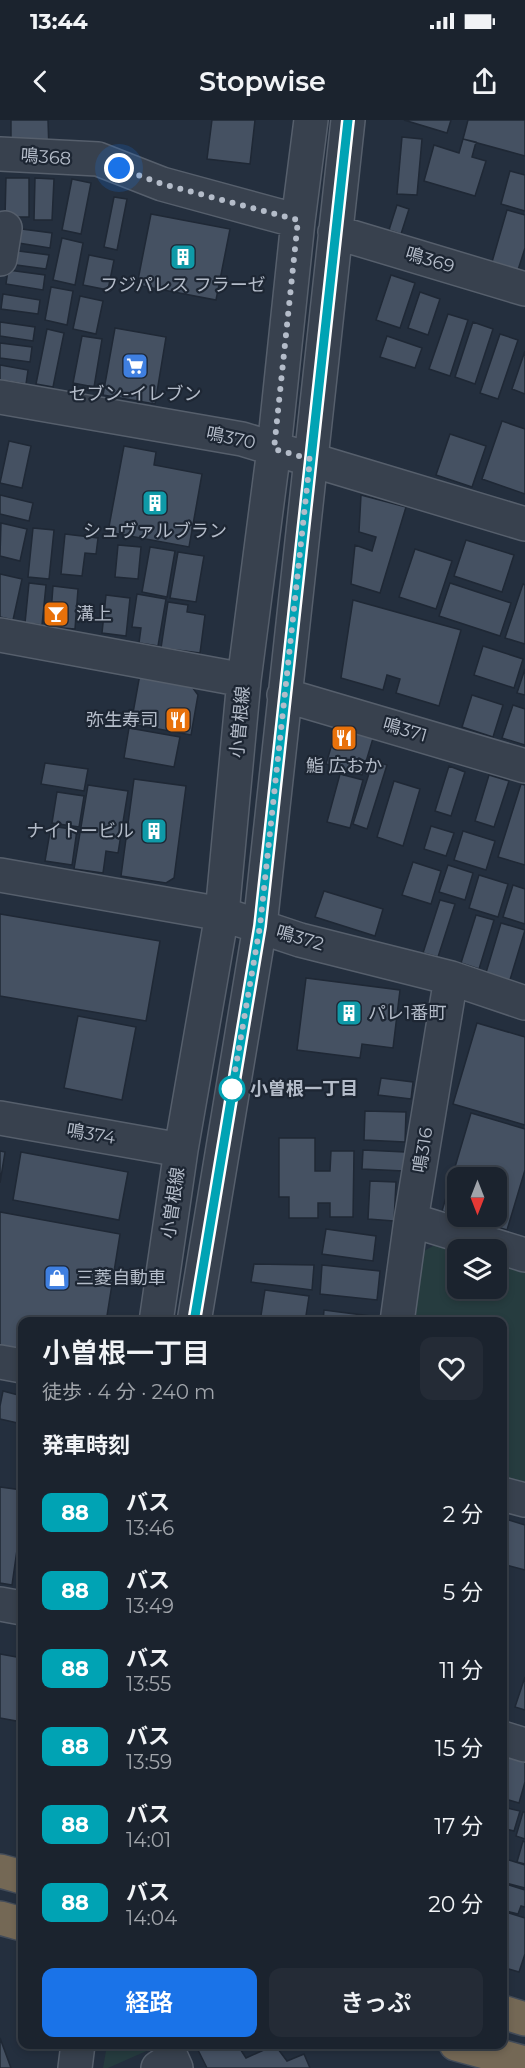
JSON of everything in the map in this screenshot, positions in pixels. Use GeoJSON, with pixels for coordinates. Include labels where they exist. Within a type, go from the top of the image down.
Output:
{"type":"FeatureCollection","features":[{"type":"Feature","properties":{"kind":"highway"},"geometry":{"type":"LineString","coordinates":[[0,1871],[18,1876]]}},
{"type":"Feature","properties":{"kind":"highway"},"geometry":{"type":"LineString","coordinates":[[0,1918],[18,1923]]}},
{"type":"Feature","properties":{"kind":"highway"},"geometry":{"type":"LineString","coordinates":[[474,2049],[525,2063]]}},
{"type":"Feature","properties":{"kind":"street","name":"小曽根線"},"geometry":{"type":"LineString","coordinates":[[157,1317],[181,1150],[222,914],[244,680],[274,449],[311,120]]}},
{"type":"Feature","properties":{"kind":"street"},"geometry":{"type":"LineString","coordinates":[[195,1317],[260,926],[348,120]]}},
{"type":"Feature","properties":{"kind":"street","name":"鳴368"},"geometry":{"type":"LineString","coordinates":[[0,154],[98,159],[162,184],[298,220]]}},
{"type":"Feature","properties":{"kind":"street","name":"鳴369"},"geometry":{"type":"LineString","coordinates":[[335,232],[525,289]]}},
{"type":"Feature","properties":{"kind":"street","name":"鳴370"},"geometry":{"type":"LineString","coordinates":[[0,397],[242,439],[525,524]]}},
{"type":"Feature","properties":{"kind":"street"},"geometry":{"type":"LineString","coordinates":[[0,634],[244,680]]}},
{"type":"Feature","properties":{"kind":"street","name":"鳴371"},"geometry":{"type":"LineString","coordinates":[[284,695],[525,766]]}},
{"type":"Feature","properties":{"kind":"street","name":"鳴372"},"geometry":{"type":"LineString","coordinates":[[0,875],[222,914],[300,940],[451,978],[525,1003]]}},
{"type":"Feature","properties":{"kind":"street","name":"鳴316"},"geometry":{"type":"LineString","coordinates":[[398,1317],[411,1220],[451,978]]}},
{"type":"Feature","properties":{"kind":"street","name":"鳴374"},"geometry":{"type":"LineString","coordinates":[[0,1118],[181,1150]]}},
{"type":"Feature","properties":{"kind":"street"},"geometry":{"type":"LineString","coordinates":[[411,1220],[525,1255]]}},
{"type":"Feature","properties":{"kind":"street"},"geometry":{"type":"LineString","coordinates":[[0,1362],[18,1365]]}},
{"type":"Feature","properties":{"kind":"street"},"geometry":{"type":"LineString","coordinates":[[507,1495],[525,1500]]}},
{"type":"Feature","properties":{"kind":"street"},"geometry":{"type":"LineString","coordinates":[[0,1604],[18,1607]]}},
{"type":"Feature","properties":{"kind":"street"},"geometry":{"type":"LineString","coordinates":[[507,1740],[525,1745]]}},
{"type":"Feature","properties":{"kind":"street"},"geometry":{"type":"LineString","coordinates":[[75,2068],[77,2049]]}},
{"type":"Feature","properties":{"kind":"street"},"geometry":{"type":"LineString","coordinates":[[158,2068],[172,2059],[176,2068]]}},
{"type":"Feature","properties":{"kind":"green space"},"geometry":{"type":"Polygon","coordinates":[[[435,1245],[447,1249],[447,1299],[507,1299],[507,1267],[525,1273],[525,1485],[507,1479],[507,1317],[411,1317],[422,1252],[435,1245]]]}},
{"type":"Feature","properties":{"kind":"green space"},"geometry":{"type":"Polygon","coordinates":[[[106,2049],[151,2049],[108,2068],[103,2068],[106,2049]]]}},
{"type":"Feature","properties":{"kind":"building"},"geometry":{"type":"Polygon","coordinates":[[[11,120],[48,120],[49,151],[11,151],[11,120]]]}},
{"type":"Feature","properties":{"kind":"building"},"geometry":{"type":"Polygon","coordinates":[[[212,120],[255,120],[250,164],[207,159],[212,120]]]}},
{"type":"Feature","properties":{"kind":"building"},"geometry":{"type":"Polygon","coordinates":[[[404,120],[451,120],[447,133],[404,120]]]}},
{"type":"Feature","properties":{"kind":"building"},"geometry":{"type":"Polygon","coordinates":[[[468,120],[525,120],[525,156],[463,139],[468,120]]]}},
{"type":"Feature","properties":{"kind":"building"},"geometry":{"type":"Polygon","coordinates":[[[402,137],[422,139],[417,195],[397,194],[402,137]]]}},
{"type":"Feature","properties":{"kind":"building"},"geometry":{"type":"Polygon","coordinates":[[[463,139],[476,142],[472,157],[486,161],[475,196],[424,181],[434,145],[459,153],[463,139]]]}},
{"type":"Feature","properties":{"kind":"building"},"geometry":{"type":"Polygon","coordinates":[[[510,171],[525,175],[525,211],[501,204],[510,171]]]}},
{"type":"Feature","properties":{"kind":"building"},"geometry":{"type":"Polygon","coordinates":[[[6,178],[29,178],[29,217],[5,217],[6,178]]]}},
{"type":"Feature","properties":{"kind":"building"},"geometry":{"type":"Polygon","coordinates":[[[35,178],[54,179],[52,220],[34,220],[35,178]]]}},
{"type":"Feature","properties":{"kind":"building"},"geometry":{"type":"Polygon","coordinates":[[[72,179],[91,183],[81,234],[62,230],[72,179]]]}},
{"type":"Feature","properties":{"kind":"building"},"geometry":{"type":"Polygon","coordinates":[[[114,197],[127,199],[117,250],[104,247],[114,197]]]}},
{"type":"Feature","properties":{"kind":"building"},"geometry":{"type":"Polygon","coordinates":[[[397,205],[409,209],[401,234],[389,230],[397,205]]]}},
{"type":"Feature","properties":{"kind":"building"},"geometry":{"type":"Polygon","coordinates":[[[507,210],[525,215],[525,248],[518,270],[492,262],[507,210]]]}},
{"type":"Feature","properties":{"kind":"building","name":"フジパレス フラーゼ"},"geometry":{"type":"Polygon","coordinates":[[[151,214],[230,229],[216,300],[137,285],[151,214]]]}},
{"type":"Feature","properties":{"kind":"building"},"geometry":{"type":"Polygon","coordinates":[[[14,228],[52,233],[50,248],[12,242],[14,228]]]}},
{"type":"Feature","properties":{"kind":"building"},"geometry":{"type":"Polygon","coordinates":[[[62,238],[83,243],[75,285],[53,280],[62,238]]]}},
{"type":"Feature","properties":{"kind":"building"},"geometry":{"type":"Polygon","coordinates":[[[11,250],[49,255],[46,269],[9,264],[11,250]]]}},
{"type":"Feature","properties":{"kind":"building"},"geometry":{"type":"Polygon","coordinates":[[[89,255],[114,260],[108,290],[83,285],[89,255]]]}},
{"type":"Feature","properties":{"kind":"building"},"geometry":{"type":"Polygon","coordinates":[[[8,270],[45,275],[43,290],[6,284],[8,270]]]}},
{"type":"Feature","properties":{"kind":"building"},"geometry":{"type":"Polygon","coordinates":[[[391,275],[415,283],[400,328],[376,320],[391,275]]]}},
{"type":"Feature","properties":{"kind":"building"},"geometry":{"type":"Polygon","coordinates":[[[51,287],[73,291],[67,325],[45,320],[51,287]]]}},
{"type":"Feature","properties":{"kind":"building"},"geometry":{"type":"Polygon","coordinates":[[[420,292],[440,299],[428,335],[408,328],[420,292]]]}},
{"type":"Feature","properties":{"kind":"building"},"geometry":{"type":"Polygon","coordinates":[[[3,294],[40,300],[38,314],[1,309],[3,294]]]}},
{"type":"Feature","properties":{"kind":"building"},"geometry":{"type":"Polygon","coordinates":[[[80,296],[103,301],[96,334],[73,329],[80,296]]]}},
{"type":"Feature","properties":{"kind":"building"},"geometry":{"type":"Polygon","coordinates":[[[448,314],[468,320],[450,376],[429,369],[448,314]]]}},
{"type":"Feature","properties":{"kind":"building"},"geometry":{"type":"Polygon","coordinates":[[[0,322],[35,327],[33,341],[0,336],[0,322]]]}},
{"type":"Feature","properties":{"kind":"building"},"geometry":{"type":"Polygon","coordinates":[[[473,322],[493,329],[475,384],[455,377],[473,322]]]}},
{"type":"Feature","properties":{"kind":"building","name":"セブン-イレブン"},"geometry":{"type":"Polygon","coordinates":[[[115,328],[166,337],[155,404],[103,395],[115,328]]]}},
{"type":"Feature","properties":{"kind":"building"},"geometry":{"type":"Polygon","coordinates":[[[47,329],[64,333],[53,387],[36,384],[47,329]]]}},
{"type":"Feature","properties":{"kind":"building"},"geometry":{"type":"Polygon","coordinates":[[[500,334],[518,340],[498,399],[480,393],[500,334]]]}},
{"type":"Feature","properties":{"kind":"building"},"geometry":{"type":"Polygon","coordinates":[[[82,336],[102,339],[94,387],[73,383],[82,336]]]}},
{"type":"Feature","properties":{"kind":"building"},"geometry":{"type":"Polygon","coordinates":[[[387,336],[422,348],[415,368],[380,357],[387,336]]]}},
{"type":"Feature","properties":{"kind":"building"},"geometry":{"type":"Polygon","coordinates":[[[0,343],[32,347],[30,362],[0,358],[0,343]]]}},
{"type":"Feature","properties":{"kind":"building"},"geometry":{"type":"Polygon","coordinates":[[[525,351],[525,394],[512,389],[525,351]]]}},
{"type":"Feature","properties":{"kind":"building"},"geometry":{"type":"Polygon","coordinates":[[[0,365],[28,370],[26,384],[0,380],[0,365]]]}},
{"type":"Feature","properties":{"kind":"building"},"geometry":{"type":"Polygon","coordinates":[[[502,421],[525,429],[525,494],[482,479],[502,421]]]}},
{"type":"Feature","properties":{"kind":"building"},"geometry":{"type":"Polygon","coordinates":[[[450,434],[486,446],[472,487],[436,475],[450,434]]]}},
{"type":"Feature","properties":{"kind":"building"},"geometry":{"type":"Polygon","coordinates":[[[9,441],[31,446],[22,488],[0,483],[9,441]]]}},
{"type":"Feature","properties":{"kind":"building","name":"シュヴァルブラン"},"geometry":{"type":"Polygon","coordinates":[[[124,446],[156,452],[154,465],[202,474],[189,547],[108,532],[124,446]]]}},
{"type":"Feature","properties":{"kind":"building"},"geometry":{"type":"Polygon","coordinates":[[[0,495],[33,503],[29,521],[0,514],[0,495]]]}},
{"type":"Feature","properties":{"kind":"building"},"geometry":{"type":"Polygon","coordinates":[[[361,495],[406,507],[380,593],[351,584],[355,545],[372,551],[376,537],[359,532],[361,495]]]}},
{"type":"Feature","properties":{"kind":"building"},"geometry":{"type":"Polygon","coordinates":[[[1,523],[27,529],[20,561],[0,556],[1,523]]]}},
{"type":"Feature","properties":{"kind":"building"},"geometry":{"type":"Polygon","coordinates":[[[33,528],[54,530],[49,579],[28,577],[33,528]]]}},
{"type":"Feature","properties":{"kind":"building"},"geometry":{"type":"Polygon","coordinates":[[[65,534],[98,538],[96,554],[85,553],[82,576],[61,574],[65,534]]]}},
{"type":"Feature","properties":{"kind":"building"},"geometry":{"type":"Polygon","coordinates":[[[466,540],[514,555],[502,592],[454,576],[466,540]]]}},
{"type":"Feature","properties":{"kind":"building"},"geometry":{"type":"Polygon","coordinates":[[[118,545],[141,547],[138,579],[115,577],[118,545]]]}},
{"type":"Feature","properties":{"kind":"building"},"geometry":{"type":"Polygon","coordinates":[[[150,547],[175,551],[167,597],[142,592],[150,547]]]}},
{"type":"Feature","properties":{"kind":"building"},"geometry":{"type":"Polygon","coordinates":[[[415,549],[452,561],[436,609],[399,597],[415,549]]]}},
{"type":"Feature","properties":{"kind":"building"},"geometry":{"type":"Polygon","coordinates":[[[178,552],[204,556],[196,602],[170,598],[178,552]]]}},
{"type":"Feature","properties":{"kind":"building"},"geometry":{"type":"Polygon","coordinates":[[[0,574],[22,579],[13,620],[0,617],[0,574]]]}},
{"type":"Feature","properties":{"kind":"building"},"geometry":{"type":"Polygon","coordinates":[[[29,583],[46,585],[42,625],[25,623],[29,583]]]}},
{"type":"Feature","properties":{"kind":"building"},"geometry":{"type":"Polygon","coordinates":[[[450,583],[511,603],[500,636],[439,616],[450,583]]]}},
{"type":"Feature","properties":{"kind":"building"},"geometry":{"type":"Polygon","coordinates":[[[523,584],[525,585],[525,644],[505,638],[523,584]]]}},
{"type":"Feature","properties":{"kind":"building"},"geometry":{"type":"Polygon","coordinates":[[[53,586],[78,589],[75,629],[50,627],[53,586]]]}},
{"type":"Feature","properties":{"kind":"building"},"geometry":{"type":"Polygon","coordinates":[[[137,594],[166,599],[158,646],[139,643],[141,628],[132,627],[137,594]]]}},
{"type":"Feature","properties":{"kind":"building"},"geometry":{"type":"Polygon","coordinates":[[[106,595],[130,598],[126,636],[102,633],[106,595]]]}},
{"type":"Feature","properties":{"kind":"building"},"geometry":{"type":"Polygon","coordinates":[[[353,600],[461,630],[439,706],[396,693],[400,679],[387,675],[383,690],[341,678],[353,600]]]}},
{"type":"Feature","properties":{"kind":"building"},"geometry":{"type":"Polygon","coordinates":[[[168,602],[188,605],[187,612],[205,615],[200,653],[161,648],[168,602]]]}},
{"type":"Feature","properties":{"kind":"building"},"geometry":{"type":"Polygon","coordinates":[[[483,646],[523,659],[514,688],[474,675],[483,646]]]}},
{"type":"Feature","properties":{"kind":"building"},"geometry":{"type":"Polygon","coordinates":[[[525,669],[525,695],[517,693],[525,669]]]}},
{"type":"Feature","properties":{"kind":"building"},"geometry":{"type":"Polygon","coordinates":[[[140,674],[190,684],[198,695],[191,735],[131,724],[140,674]]]}},
{"type":"Feature","properties":{"kind":"building"},"geometry":{"type":"Polygon","coordinates":[[[472,695],[503,705],[493,737],[462,727],[472,695]]]}},
{"type":"Feature","properties":{"kind":"building"},"geometry":{"type":"Polygon","coordinates":[[[513,705],[525,709],[525,745],[502,738],[513,705]]]}},
{"type":"Feature","properties":{"kind":"building"},"geometry":{"type":"Polygon","coordinates":[[[338,724],[374,735],[362,775],[326,764],[338,724]]]}},
{"type":"Feature","properties":{"kind":"building"},"geometry":{"type":"Polygon","coordinates":[[[129,728],[180,737],[174,767],[124,758],[129,728]]]}},
{"type":"Feature","properties":{"kind":"building"},"geometry":{"type":"Polygon","coordinates":[[[373,761],[387,765],[367,829],[353,824],[373,761]]]}},
{"type":"Feature","properties":{"kind":"building"},"geometry":{"type":"Polygon","coordinates":[[[45,763],[88,769],[84,791],[41,784],[45,763]]]}},
{"type":"Feature","properties":{"kind":"building"},"geometry":{"type":"Polygon","coordinates":[[[449,766],[465,772],[451,816],[435,811],[449,766]]]}},
{"type":"Feature","properties":{"kind":"building"},"geometry":{"type":"Polygon","coordinates":[[[340,774],[363,780],[350,828],[327,822],[340,774]]]}},
{"type":"Feature","properties":{"kind":"building"},"geometry":{"type":"Polygon","coordinates":[[[489,775],[509,781],[494,827],[475,821],[489,775]]]}},
{"type":"Feature","properties":{"kind":"building","name":"ナイトービル"},"geometry":{"type":"Polygon","coordinates":[[[134,779],[186,786],[174,878],[166,883],[121,876],[134,779]]]}},
{"type":"Feature","properties":{"kind":"building"},"geometry":{"type":"Polygon","coordinates":[[[394,781],[420,789],[403,846],[377,837],[394,781]]]}},
{"type":"Feature","properties":{"kind":"building"},"geometry":{"type":"Polygon","coordinates":[[[521,784],[525,785],[525,865],[498,857],[521,784]]]}},
{"type":"Feature","properties":{"kind":"building"},"geometry":{"type":"Polygon","coordinates":[[[88,785],[128,791],[118,853],[106,851],[103,873],[74,869],[88,785]]]}},
{"type":"Feature","properties":{"kind":"building"},"geometry":{"type":"Polygon","coordinates":[[[57,792],[84,796],[79,827],[52,823],[57,792]]]}},
{"type":"Feature","properties":{"kind":"building"},"geometry":{"type":"Polygon","coordinates":[[[51,826],[77,830],[72,865],[45,861],[51,826]]]}},
{"type":"Feature","properties":{"kind":"building"},"geometry":{"type":"Polygon","coordinates":[[[431,826],[454,833],[446,856],[424,849],[431,826]]]}},
{"type":"Feature","properties":{"kind":"building"},"geometry":{"type":"Polygon","coordinates":[[[463,831],[495,841],[486,870],[454,860],[463,831]]]}},
{"type":"Feature","properties":{"kind":"building"},"geometry":{"type":"Polygon","coordinates":[[[413,862],[441,871],[431,904],[402,895],[413,862]]]}},
{"type":"Feature","properties":{"kind":"building"},"geometry":{"type":"Polygon","coordinates":[[[448,865],[473,873],[465,900],[439,892],[448,865]]]}},
{"type":"Feature","properties":{"kind":"building"},"geometry":{"type":"Polygon","coordinates":[[[479,875],[508,884],[498,917],[469,908],[479,875]]]}},
{"type":"Feature","properties":{"kind":"building"},"geometry":{"type":"Polygon","coordinates":[[[513,885],[525,889],[525,924],[503,917],[513,885]]]}},
{"type":"Feature","properties":{"kind":"building"},"geometry":{"type":"Polygon","coordinates":[[[324,891],[383,909],[375,936],[315,917],[324,891]]]}},
{"type":"Feature","properties":{"kind":"building"},"geometry":{"type":"Polygon","coordinates":[[[440,900],[455,904],[438,957],[423,953],[440,900]]]}},
{"type":"Feature","properties":{"kind":"building"},"geometry":{"type":"Polygon","coordinates":[[[0,914],[160,941],[146,1021],[0,996],[0,914]]]}},
{"type":"Feature","properties":{"kind":"building"},"geometry":{"type":"Polygon","coordinates":[[[476,915],[494,920],[479,969],[461,963],[476,915]]]}},
{"type":"Feature","properties":{"kind":"building"},"geometry":{"type":"Polygon","coordinates":[[[501,923],[525,930],[509,983],[485,976],[501,923]]]}},
{"type":"Feature","properties":{"kind":"building","name":"パレ1番町"},"geometry":{"type":"Polygon","coordinates":[[[306,978],[400,990],[393,1048],[362,1044],[360,1058],[297,1050],[306,978]]]}},
{"type":"Feature","properties":{"kind":"building"},"geometry":{"type":"Polygon","coordinates":[[[78,1016],[136,1027],[122,1100],[64,1088],[78,1016]]]}},
{"type":"Feature","properties":{"kind":"building"},"geometry":{"type":"Polygon","coordinates":[[[477,1023],[525,1037],[525,1125],[453,1104],[477,1023]]]}},
{"type":"Feature","properties":{"kind":"building"},"geometry":{"type":"Polygon","coordinates":[[[381,1078],[413,1082],[411,1099],[378,1095],[381,1078]]]}},
{"type":"Feature","properties":{"kind":"building"},"geometry":{"type":"Polygon","coordinates":[[[365,1111],[406,1112],[405,1142],[364,1140],[365,1111]]]}},
{"type":"Feature","properties":{"kind":"building"},"geometry":{"type":"Polygon","coordinates":[[[471,1113],[525,1129],[525,1170],[507,1230],[497,1227],[507,1227],[507,1167],[455,1167],[471,1113]]]}},
{"type":"Feature","properties":{"kind":"building"},"geometry":{"type":"Polygon","coordinates":[[[279,1138],[315,1138],[315,1171],[330,1171],[331,1151],[354,1151],[353,1217],[330,1217],[330,1203],[318,1203],[318,1218],[289,1218],[289,1197],[279,1197],[279,1138]]]}},
{"type":"Feature","properties":{"kind":"building"},"geometry":{"type":"Polygon","coordinates":[[[363,1150],[405,1152],[404,1171],[362,1169],[363,1150]]]}},
{"type":"Feature","properties":{"kind":"building"},"geometry":{"type":"Polygon","coordinates":[[[0,1151],[5,1152],[0,1183],[0,1151]]]}},
{"type":"Feature","properties":{"kind":"building"},"geometry":{"type":"Polygon","coordinates":[[[21,1152],[128,1172],[119,1220],[13,1200],[21,1152]]]}},
{"type":"Feature","properties":{"kind":"building"},"geometry":{"type":"Polygon","coordinates":[[[370,1181],[396,1182],[394,1221],[368,1219],[370,1181]]]}},
{"type":"Feature","properties":{"kind":"building"},"geometry":{"type":"Polygon","coordinates":[[[447,1194],[447,1212],[442,1211],[447,1194]]]}},
{"type":"Feature","properties":{"kind":"building","name":"三菱自動車"},"geometry":{"type":"Polygon","coordinates":[[[0,1212],[120,1234],[107,1317],[18,1317],[18,1353],[0,1350],[0,1212]]]}},
{"type":"Feature","properties":{"kind":"building"},"geometry":{"type":"Polygon","coordinates":[[[326,1229],[376,1236],[373,1261],[322,1254],[326,1229]]]}},
{"type":"Feature","properties":{"kind":"building"},"geometry":{"type":"Polygon","coordinates":[[[254,1264],[314,1265],[312,1290],[251,1282],[254,1264]]]}},
{"type":"Feature","properties":{"kind":"building"},"geometry":{"type":"Polygon","coordinates":[[[322,1265],[380,1271],[377,1300],[320,1294],[322,1265]]]}},
{"type":"Feature","properties":{"kind":"building"},"geometry":{"type":"Polygon","coordinates":[[[265,1290],[309,1296],[306,1317],[261,1317],[265,1290]]]}},
{"type":"Feature","properties":{"kind":"building"},"geometry":{"type":"Polygon","coordinates":[[[324,1310],[378,1317],[323,1317],[324,1310]]]}},
{"type":"Feature","properties":{"kind":"building"},"geometry":{"type":"Polygon","coordinates":[[[3,1391],[18,1395],[18,1423],[0,1419],[3,1391]]]}},
{"type":"Feature","properties":{"kind":"building"},"geometry":{"type":"Polygon","coordinates":[[[0,1487],[18,1489],[18,1543],[12,1585],[0,1583],[0,1487]]]}},
{"type":"Feature","properties":{"kind":"building"},"geometry":{"type":"Polygon","coordinates":[[[507,1520],[525,1525],[525,1570],[507,1565],[507,1520]]]}},
{"type":"Feature","properties":{"kind":"building"},"geometry":{"type":"Polygon","coordinates":[[[0,1654],[18,1657],[18,1721],[0,1718],[0,1654]]]}},
{"type":"Feature","properties":{"kind":"building"},"geometry":{"type":"Polygon","coordinates":[[[525,1677],[525,1710],[515,1707],[525,1677]]]}},
{"type":"Feature","properties":{"kind":"building"},"geometry":{"type":"Polygon","coordinates":[[[507,1757],[525,1762],[525,1782],[519,1803],[507,1799],[507,1757]]]}},
{"type":"Feature","properties":{"kind":"building"},"geometry":{"type":"Polygon","coordinates":[[[507,1808],[520,1811],[514,1831],[507,1829],[507,1808]]]}},
{"type":"Feature","properties":{"kind":"building"},"geometry":{"type":"Polygon","coordinates":[[[523,1812],[525,1812],[525,1839],[516,1836],[523,1812]]]}},
{"type":"Feature","properties":{"kind":"building"},"geometry":{"type":"Polygon","coordinates":[[[523,1841],[525,1842],[525,1864],[517,1862],[523,1841]]]}},
{"type":"Feature","properties":{"kind":"building"},"geometry":{"type":"Polygon","coordinates":[[[507,1860],[525,1865],[525,1888],[507,1883],[507,1860]]]}},
{"type":"Feature","properties":{"kind":"building"},"geometry":{"type":"Polygon","coordinates":[[[507,1885],[525,1890],[525,1907],[521,1906],[518,1914],[507,1911],[507,1885]]]}},
{"type":"Feature","properties":{"kind":"building"},"geometry":{"type":"Polygon","coordinates":[[[507,1913],[525,1918],[525,1954],[519,1972],[507,1968],[507,1913]]]}},
{"type":"Feature","properties":{"kind":"building"},"geometry":{"type":"Polygon","coordinates":[[[0,2038],[11,2068],[0,2068],[0,2038]]]}},
{"type":"Feature","properties":{"kind":"building"},"geometry":{"type":"Polygon","coordinates":[[[198,2049],[240,2049],[246,2058],[266,2049],[278,2049],[287,2061],[304,2054],[310,2068],[207,2068],[198,2049]]]}},
{"type":"Feature","properties":{"kind":"bus line","name":"88"},"geometry":{"type":"LineString","coordinates":[[195,1317],[260,926],[348,120]]}},
{"type":"Feature","properties":{"kind":"place","name":"フジパレス フラーゼ"},"geometry":{"type":"Point","coordinates":[183,257]}},
{"type":"Feature","properties":{"kind":"place","name":"セブン-イレブン"},"geometry":{"type":"Point","coordinates":[135,366]}},
{"type":"Feature","properties":{"kind":"place","name":"シュヴァルブラン"},"geometry":{"type":"Point","coordinates":[155,503]}},
{"type":"Feature","properties":{"kind":"place","name":"溝上"},"geometry":{"type":"Point","coordinates":[56,614]}},
{"type":"Feature","properties":{"kind":"place","name":"弥生寿司"},"geometry":{"type":"Point","coordinates":[178,720]}},
{"type":"Feature","properties":{"kind":"place","name":"鮨 広おか"},"geometry":{"type":"Point","coordinates":[344,738]}},
{"type":"Feature","properties":{"kind":"place","name":"ナイトービル"},"geometry":{"type":"Point","coordinates":[154,831]}},
{"type":"Feature","properties":{"kind":"place","name":"パレ1番町"},"geometry":{"type":"Point","coordinates":[349,1013]}},
{"type":"Feature","properties":{"kind":"place","name":"小曽根一丁目"},"geometry":{"type":"Point","coordinates":[232,1089]}},
{"type":"Feature","properties":{"kind":"place","name":"三菱自動車"},"geometry":{"type":"Point","coordinates":[57,1278]}},
{"type":"Feature","properties":{"kind":"route"},"geometry":{"type":"LineString","coordinates":[[119,168],[162,184],[298,220],[274,449],[310,459],[260,926],[232,1089]]}}]}
